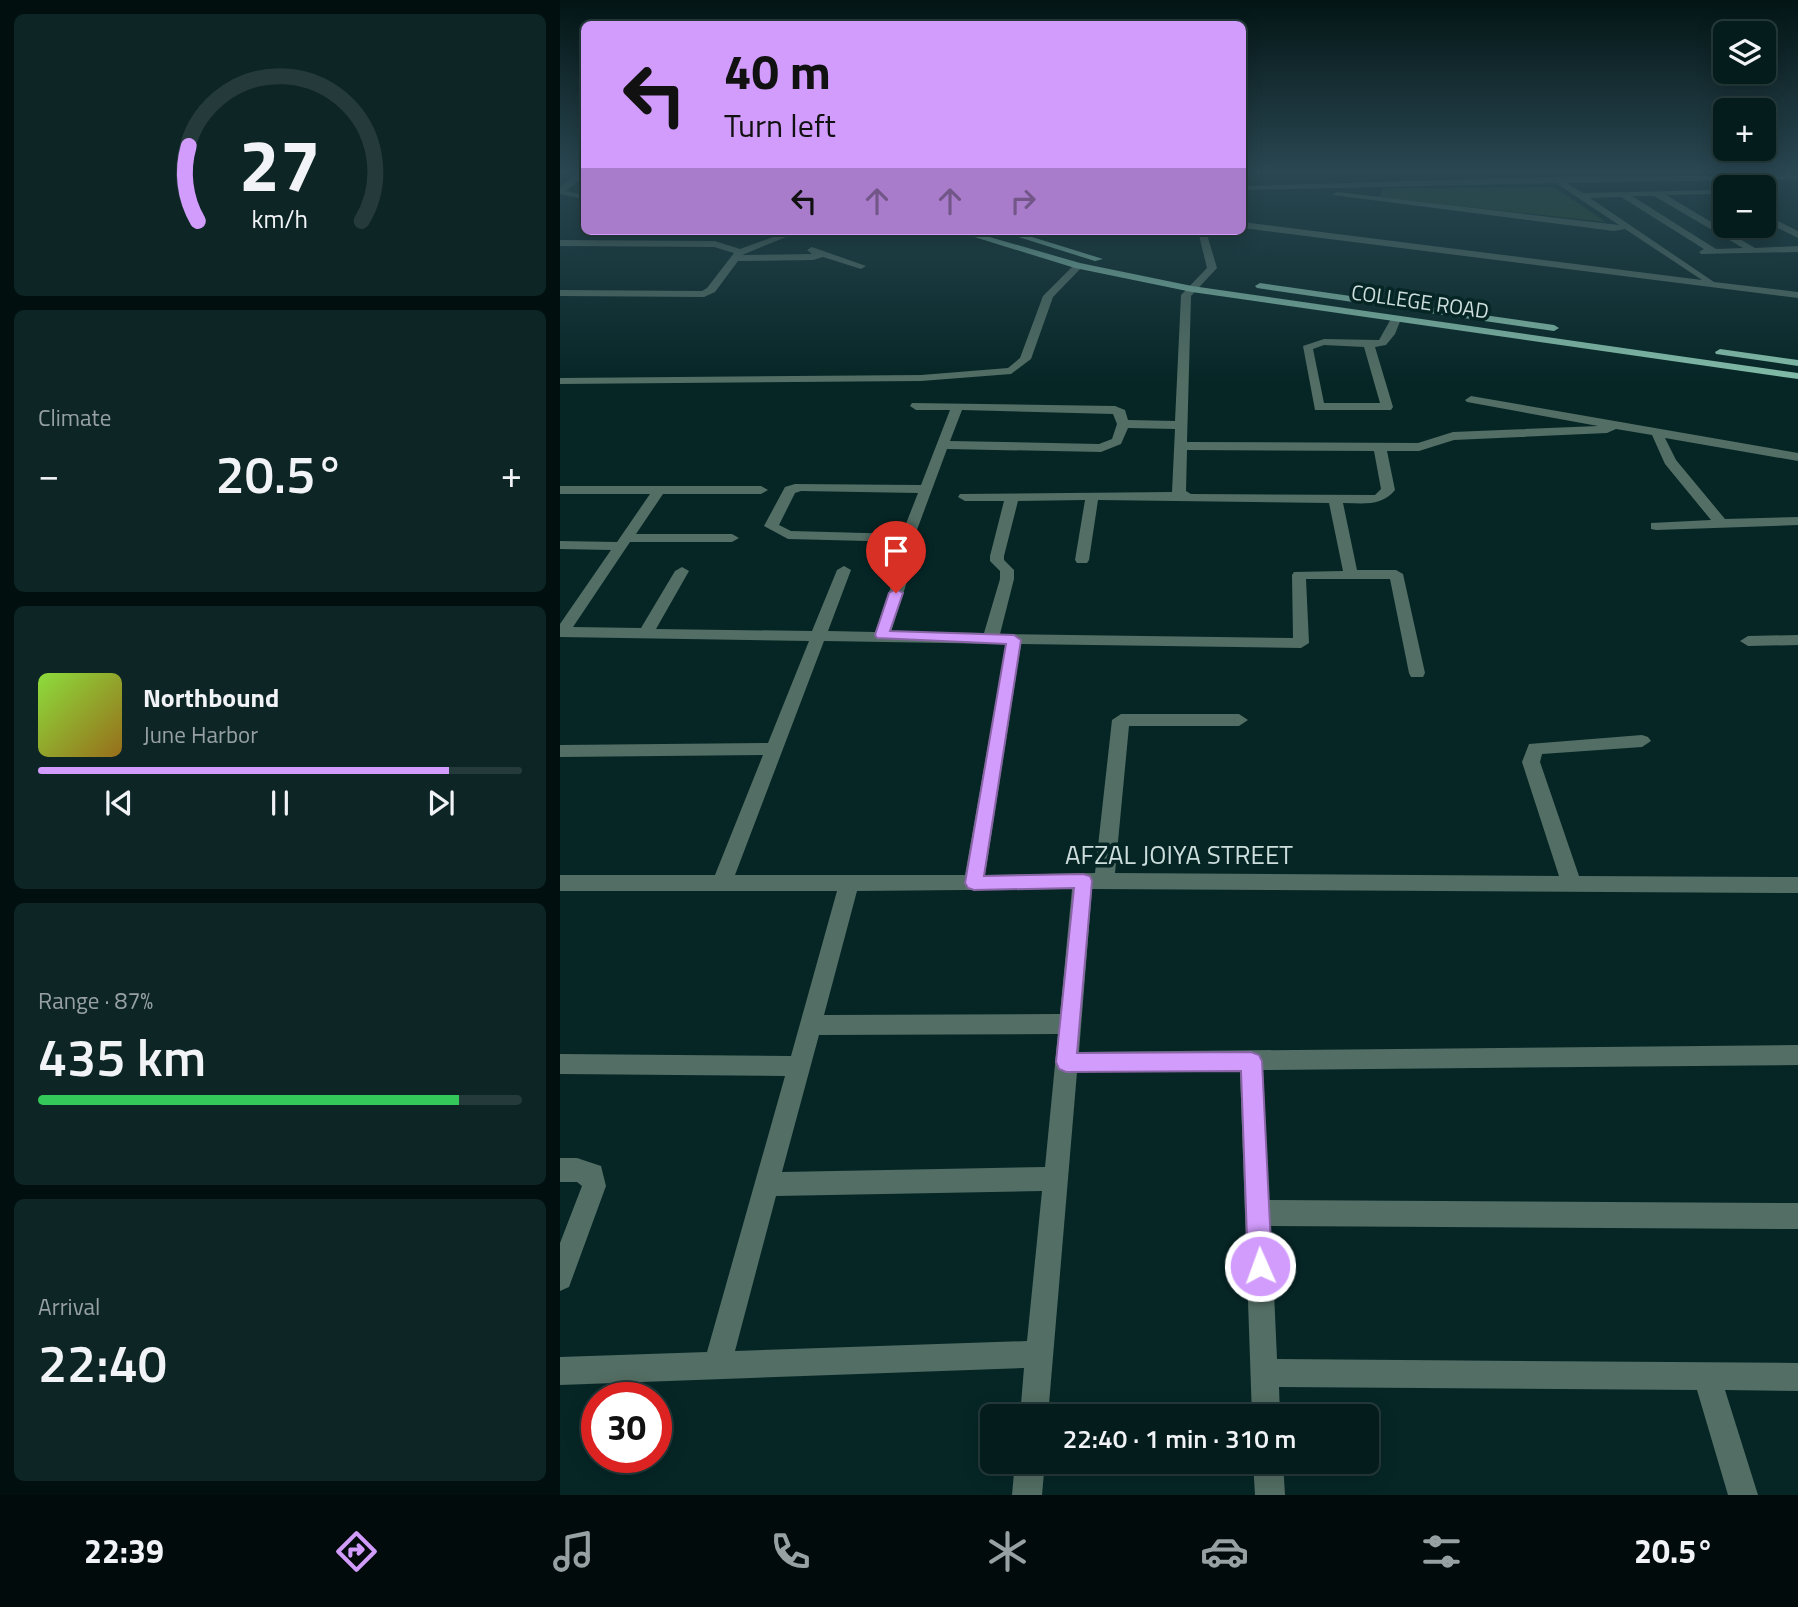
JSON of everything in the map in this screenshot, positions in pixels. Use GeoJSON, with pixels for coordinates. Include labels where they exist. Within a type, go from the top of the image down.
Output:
{"type":"FeatureCollection","features":[{"type":"Feature","properties":{"kind":"main road","name":"COLLEGE ROAD"},"geometry":{"type":"LineString","coordinates":[[996,242],[1078,266],[1216,280]]}},
{"type":"Feature","properties":{"kind":"main road","name":"COLLEGE ROAD"},"geometry":{"type":"LineString","coordinates":[[1040,242],[1100,259],[1191,279],[1396,318],[1798,376]]}},
{"type":"Feature","properties":{"kind":"main road","name":"COLLEGE ROAD"},"geometry":{"type":"LineString","coordinates":[[1244,284],[1563,329]]}},
{"type":"Feature","properties":{"kind":"main road"},"geometry":{"type":"LineString","coordinates":[[1715,351],[1798,363]]}},
{"type":"Feature","properties":{"kind":"street"},"geometry":{"type":"LineString","coordinates":[[708,242],[738,255],[813,257],[823,253]]}},
{"type":"Feature","properties":{"kind":"street"},"geometry":{"type":"LineString","coordinates":[[560,293],[698,295],[711,289],[738,255],[770,242]]}},
{"type":"Feature","properties":{"kind":"street"},"geometry":{"type":"LineString","coordinates":[[1183,496],[1178,489],[1186,295],[1191,279],[1212,268],[1205,242]]}},
{"type":"Feature","properties":{"kind":"street"},"geometry":{"type":"LineString","coordinates":[[1375,242],[1798,295]]}},
{"type":"Feature","properties":{"kind":"street"},"geometry":{"type":"LineString","coordinates":[[1653,242],[1709,279],[1710,284]]}},
{"type":"Feature","properties":{"kind":"street"},"geometry":{"type":"LineString","coordinates":[[1698,242],[1713,251]]}},
{"type":"Feature","properties":{"kind":"street"},"geometry":{"type":"LineString","coordinates":[[1739,242],[1753,250]]}},
{"type":"Feature","properties":{"kind":"street"},"geometry":{"type":"LineString","coordinates":[[560,243],[715,244]]}},
{"type":"Feature","properties":{"kind":"street"},"geometry":{"type":"LineString","coordinates":[[801,246],[862,266]]}},
{"type":"Feature","properties":{"kind":"street"},"geometry":{"type":"LineString","coordinates":[[1670,253],[1798,249]]}},
{"type":"Feature","properties":{"kind":"street"},"geometry":{"type":"LineString","coordinates":[[560,381],[921,378],[1011,371],[1026,359],[1048,296],[1066,275],[1078,266]]}},
{"type":"Feature","properties":{"kind":"street"},"geometry":{"type":"LineString","coordinates":[[1369,344],[1387,407],[1319,407],[1307,348],[1323,342],[1369,344],[1385,341],[1396,318]]}},
{"type":"Feature","properties":{"kind":"street"},"geometry":{"type":"LineString","coordinates":[[1471,400],[1798,457]]}},
{"type":"Feature","properties":{"kind":"street"},"geometry":{"type":"LineString","coordinates":[[916,406],[1115,410],[1121,413],[1123,424],[1117,441],[1101,448],[942,446]]}},
{"type":"Feature","properties":{"kind":"street"},"geometry":{"type":"LineString","coordinates":[[925,489],[800,487],[790,490],[771,526],[788,535],[907,538],[957,407]]}},
{"type":"Feature","properties":{"kind":"street"},"geometry":{"type":"LineString","coordinates":[[1123,424],[1182,425]]}},
{"type":"Feature","properties":{"kind":"street"},"geometry":{"type":"LineString","coordinates":[[1181,446],[1380,449],[1419,447],[1453,436],[1607,429],[1614,425]]}},
{"type":"Feature","properties":{"kind":"street"},"geometry":{"type":"LineString","coordinates":[[1657,433],[1670,461],[1721,523]]}},
{"type":"Feature","properties":{"kind":"street"},"geometry":{"type":"LineString","coordinates":[[965,497],[1379,499],[1387,494],[1380,449]]}},
{"type":"Feature","properties":{"kind":"street"},"geometry":{"type":"LineString","coordinates":[[561,632],[659,490]]}},
{"type":"Feature","properties":{"kind":"street"},"geometry":{"type":"LineString","coordinates":[[560,491],[761,490]]}},
{"type":"Feature","properties":{"kind":"street"},"geometry":{"type":"LineString","coordinates":[[991,638],[1007,579],[1007,570],[997,561],[997,556],[1012,497]]}},
{"type":"Feature","properties":{"kind":"street"},"geometry":{"type":"LineString","coordinates":[[1082,560],[1092,497]]}},
{"type":"Feature","properties":{"kind":"street"},"geometry":{"type":"LineString","coordinates":[[1335,499],[1351,575]]}},
{"type":"Feature","properties":{"kind":"street"},"geometry":{"type":"LineString","coordinates":[[1656,526],[1798,521]]}},
{"type":"Feature","properties":{"kind":"street"},"geometry":{"type":"LineString","coordinates":[[560,545],[732,538]]}},
{"type":"Feature","properties":{"kind":"street"},"geometry":{"type":"LineString","coordinates":[[722,883],[844,570]]}},
{"type":"Feature","properties":{"kind":"street"},"geometry":{"type":"LineString","coordinates":[[645,634],[682,571]]}},
{"type":"Feature","properties":{"kind":"street"},"geometry":{"type":"LineString","coordinates":[[882,635],[903,572]]}},
{"type":"Feature","properties":{"kind":"street"},"geometry":{"type":"LineString","coordinates":[[561,632],[1301,643],[1300,575],[1396,573],[1417,673]]}},
{"type":"Feature","properties":{"kind":"street"},"geometry":{"type":"LineString","coordinates":[[974,883],[1014,640]]}},
{"type":"Feature","properties":{"kind":"street"},"geometry":{"type":"LineString","coordinates":[[1748,641],[1798,640]]}},
{"type":"Feature","properties":{"kind":"street"},"geometry":{"type":"LineString","coordinates":[[1035,1404],[1070,1024],[1121,720],[1240,720]]}},
{"type":"Feature","properties":{"kind":"street"},"geometry":{"type":"LineString","coordinates":[[1571,882],[1531,762],[1535,748],[1642,741]]}},
{"type":"Feature","properties":{"kind":"street"},"geometry":{"type":"LineString","coordinates":[[560,751],[774,749]]}},
{"type":"Feature","properties":{"kind":"street","name":"AFZAL JOIYA STREET"},"geometry":{"type":"LineString","coordinates":[[560,883],[1093,881],[1798,885]]}},
{"type":"Feature","properties":{"kind":"street"},"geometry":{"type":"LineString","coordinates":[[717,1366],[849,883]]}},
{"type":"Feature","properties":{"kind":"street"},"geometry":{"type":"LineString","coordinates":[[809,1025],[1070,1024]]}},
{"type":"Feature","properties":{"kind":"street"},"geometry":{"type":"LineString","coordinates":[[1066,1062],[1798,1055]]}},
{"type":"Feature","properties":{"kind":"street"},"geometry":{"type":"LineString","coordinates":[[1251,1061],[1265,1404]]}},
{"type":"Feature","properties":{"kind":"street"},"geometry":{"type":"LineString","coordinates":[[560,1064],[797,1066]]}},
{"type":"Feature","properties":{"kind":"street"},"geometry":{"type":"LineString","coordinates":[[560,1170],[577,1170],[592,1174],[594,1186],[560,1278]]}},
{"type":"Feature","properties":{"kind":"street"},"geometry":{"type":"LineString","coordinates":[[766,1184],[1055,1179]]}},
{"type":"Feature","properties":{"kind":"street"},"geometry":{"type":"LineString","coordinates":[[1258,1213],[1798,1216]]}},
{"type":"Feature","properties":{"kind":"street"},"geometry":{"type":"LineString","coordinates":[[560,1371],[1040,1353]]}},
{"type":"Feature","properties":{"kind":"street"},"geometry":{"type":"LineString","coordinates":[[1263,1373],[1798,1377]]}},
{"type":"Feature","properties":{"kind":"street"},"geometry":{"type":"LineString","coordinates":[[1707,1378],[1743,1495]]}},
{"type":"Feature","properties":{"kind":"street"},"geometry":{"type":"LineString","coordinates":[[1027,1495],[1029,1474]]}},
{"type":"Feature","properties":{"kind":"street"},"geometry":{"type":"LineString","coordinates":[[1269,1474],[1270,1495]]}},
{"type":"Feature","properties":{"kind":"route"},"geometry":{"type":"LineString","coordinates":[[896,593],[882,635],[1014,640],[974,883],[1083,881],[1066,1062],[1251,1061],[1260,1266]]}}]}
